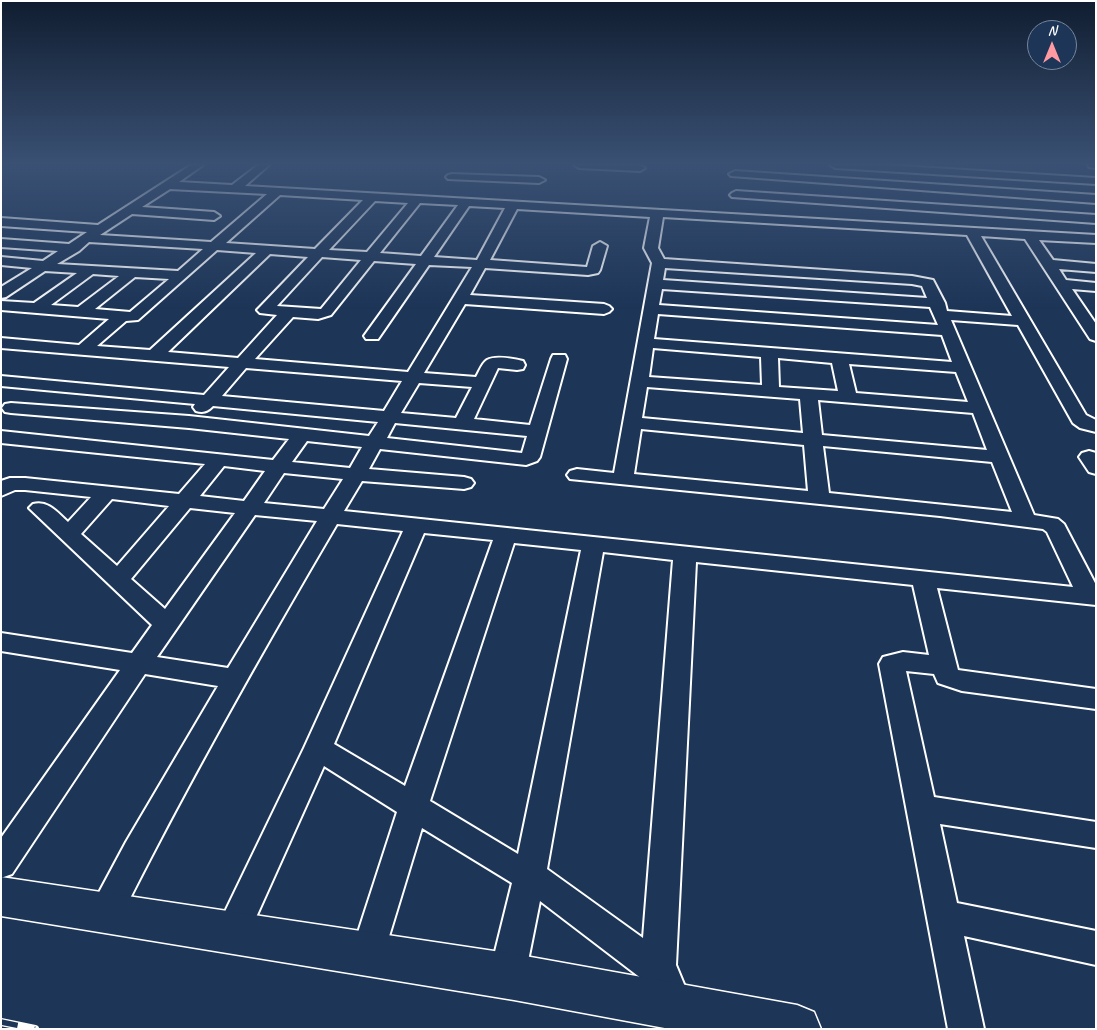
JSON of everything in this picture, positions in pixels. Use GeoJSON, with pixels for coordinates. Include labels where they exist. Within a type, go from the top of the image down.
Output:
{"type":"FeatureCollection","features":[{"type":"Feature","properties":{"kind":"street"},"geometry":{"type":"LineString","coordinates":[[2,296],[124,213]]}},
{"type":"Feature","properties":{"kind":"street"},"geometry":{"type":"LineString","coordinates":[[172,213],[214,216]]}},
{"type":"Feature","properties":{"kind":"street"},"geometry":{"type":"LineString","coordinates":[[2,296],[36,308],[133,316],[253,213]]}},
{"type":"Feature","properties":{"kind":"street"},"geometry":{"type":"LineString","coordinates":[[357,213],[265,310],[324,314],[407,213]]}},
{"type":"Feature","properties":{"kind":"street"},"geometry":{"type":"LineString","coordinates":[[372,336],[458,213]]}},
{"type":"Feature","properties":{"kind":"street"},"geometry":{"type":"LineString","coordinates":[[105,914],[137,852],[354,474],[459,299],[516,213]]}},
{"type":"Feature","properties":{"kind":"street"},"geometry":{"type":"LineString","coordinates":[[652,213],[1096,239]]}},
{"type":"Feature","properties":{"kind":"street"},"geometry":{"type":"LineString","coordinates":[[737,213],[737,218]]}},
{"type":"Feature","properties":{"kind":"street"},"geometry":{"type":"LineString","coordinates":[[1007,213],[1096,219]]}},
{"type":"Feature","properties":{"kind":"street"},"geometry":{"type":"LineString","coordinates":[[623,479],[659,263],[651,248],[657,214]]}},
{"type":"Feature","properties":{"kind":"street"},"geometry":{"type":"LineString","coordinates":[[1,222],[102,229]]}},
{"type":"Feature","properties":{"kind":"street"},"geometry":{"type":"LineString","coordinates":[[160,243],[178,230]]}},
{"type":"Feature","properties":{"kind":"street"},"geometry":{"type":"LineString","coordinates":[[972,232],[1080,418],[1087,424],[1096,426]]}},
{"type":"Feature","properties":{"kind":"street"},"geometry":{"type":"LineString","coordinates":[[1029,235],[1096,336]]}},
{"type":"Feature","properties":{"kind":"street"},"geometry":{"type":"LineString","coordinates":[[88,238],[590,271],[594,270],[600,246]]}},
{"type":"Feature","properties":{"kind":"street"},"geometry":{"type":"LineString","coordinates":[[1,243],[74,248]]}},
{"type":"Feature","properties":{"kind":"street"},"geometry":{"type":"LineString","coordinates":[[154,356],[267,250]]}},
{"type":"Feature","properties":{"kind":"street"},"geometry":{"type":"LineString","coordinates":[[1,261],[90,270],[181,275]]}},
{"type":"Feature","properties":{"kind":"street"},"geometry":{"type":"LineString","coordinates":[[659,263],[923,281],[930,284],[1026,520]]}},
{"type":"Feature","properties":{"kind":"street"},"geometry":{"type":"LineString","coordinates":[[1048,264],[1096,268]]}},
{"type":"Feature","properties":{"kind":"street"},"geometry":{"type":"LineString","coordinates":[[36,308],[90,270]]}},
{"type":"Feature","properties":{"kind":"street"},"geometry":{"type":"LineString","coordinates":[[82,312],[132,272]]}},
{"type":"Feature","properties":{"kind":"street"},"geometry":{"type":"LineString","coordinates":[[790,272],[802,355]]}},
{"type":"Feature","properties":{"kind":"street"},"geometry":{"type":"LineString","coordinates":[[655,284],[793,293],[943,316]]}},
{"type":"Feature","properties":{"kind":"street"},"geometry":{"type":"LineString","coordinates":[[1061,284],[1096,287]]}},
{"type":"Feature","properties":{"kind":"street"},"geometry":{"type":"LineString","coordinates":[[459,299],[604,309]]}},
{"type":"Feature","properties":{"kind":"street"},"geometry":{"type":"LineString","coordinates":[[650,309],[797,320],[943,316],[1024,321]]}},
{"type":"Feature","properties":{"kind":"street"},"geometry":{"type":"LineString","coordinates":[[189,422],[240,363],[288,313]]}},
{"type":"Feature","properties":{"kind":"street"},"geometry":{"type":"LineString","coordinates":[[82,350],[123,316]]}},
{"type":"Feature","properties":{"kind":"street"},"geometry":{"type":"LineString","coordinates":[[1,343],[482,383]]}},
{"type":"Feature","properties":{"kind":"street"},"geometry":{"type":"LineString","coordinates":[[645,343],[964,368]]}},
{"type":"Feature","properties":{"kind":"street"},"geometry":{"type":"LineString","coordinates":[[769,352],[771,391]]}},
{"type":"Feature","properties":{"kind":"street"},"geometry":{"type":"LineString","coordinates":[[839,358],[848,398]]}},
{"type":"Feature","properties":{"kind":"street"},"geometry":{"type":"LineString","coordinates":[[12,408],[189,422],[526,459],[530,457],[559,359]]}},
{"type":"Feature","properties":{"kind":"street"},"geometry":{"type":"LineString","coordinates":[[463,423],[492,364],[517,365]]}},
{"type":"Feature","properties":{"kind":"street"},"geometry":{"type":"LineString","coordinates":[[1,380],[538,431]]}},
{"type":"Feature","properties":{"kind":"street"},"geometry":{"type":"LineString","coordinates":[[639,381],[981,408]]}},
{"type":"Feature","properties":{"kind":"street"},"geometry":{"type":"LineString","coordinates":[[808,394],[819,498]]}},
{"type":"Feature","properties":{"kind":"street"},"geometry":{"type":"LineString","coordinates":[[633,423],[1000,456]]}},
{"type":"Feature","properties":{"kind":"street"},"geometry":{"type":"LineString","coordinates":[[1,864],[139,662],[301,435]]}},
{"type":"Feature","properties":{"kind":"street"},"geometry":{"type":"LineString","coordinates":[[1,437],[354,474],[464,483]]}},
{"type":"Feature","properties":{"kind":"street"},"geometry":{"type":"LineString","coordinates":[[118,580],[220,459]]}},
{"type":"Feature","properties":{"kind":"street"},"geometry":{"type":"LineString","coordinates":[[577,475],[819,498],[1050,524],[1056,529],[1093,597]]}},
{"type":"Feature","properties":{"kind":"street"},"geometry":{"type":"LineString","coordinates":[[1,490],[10,484],[17,483],[1093,597]]}},
{"type":"Feature","properties":{"kind":"street"},"geometry":{"type":"LineString","coordinates":[[69,534],[107,492]]}},
{"type":"Feature","properties":{"kind":"street"},"geometry":{"type":"LineString","coordinates":[[40,508],[166,624]]}},
{"type":"Feature","properties":{"kind":"street"},"geometry":{"type":"LineString","coordinates":[[232,933],[318,748],[416,526]]}},
{"type":"Feature","properties":{"kind":"street"},"geometry":{"type":"LineString","coordinates":[[368,954],[414,807],[506,535]]}},
{"type":"Feature","properties":{"kind":"street"},"geometry":{"type":"LineString","coordinates":[[507,976],[530,875],[593,545]]}},
{"type":"Feature","properties":{"kind":"street"},"geometry":{"type":"LineString","coordinates":[[666,988],[685,554]]}},
{"type":"Feature","properties":{"kind":"street"},"geometry":{"type":"LineString","coordinates":[[923,580],[947,676],[962,682],[1096,699]]}},
{"type":"Feature","properties":{"kind":"street"},"geometry":{"type":"LineString","coordinates":[[1,642],[236,678]]}},
{"type":"Feature","properties":{"kind":"street"},"geometry":{"type":"LineString","coordinates":[[944,666],[903,661],[892,664],[966,1029]]}},
{"type":"Feature","properties":{"kind":"street"},"geometry":{"type":"LineString","coordinates":[[318,748],[542,883],[666,988]]}},
{"type":"Feature","properties":{"kind":"street"},"geometry":{"type":"LineString","coordinates":[[921,808],[1096,835]]}},
{"type":"Feature","properties":{"kind":"street"},"geometry":{"type":"LineString","coordinates":[[1,896],[105,914],[507,976],[666,988],[798,1029]]}},
{"type":"Feature","properties":{"kind":"street"},"geometry":{"type":"LineString","coordinates":[[943,916],[1096,948]]}},
{"type":"Feature","properties":{"kind":"railway"},"geometry":{"type":"LineString","coordinates":[[1,1022],[35,1029]]}}]}
